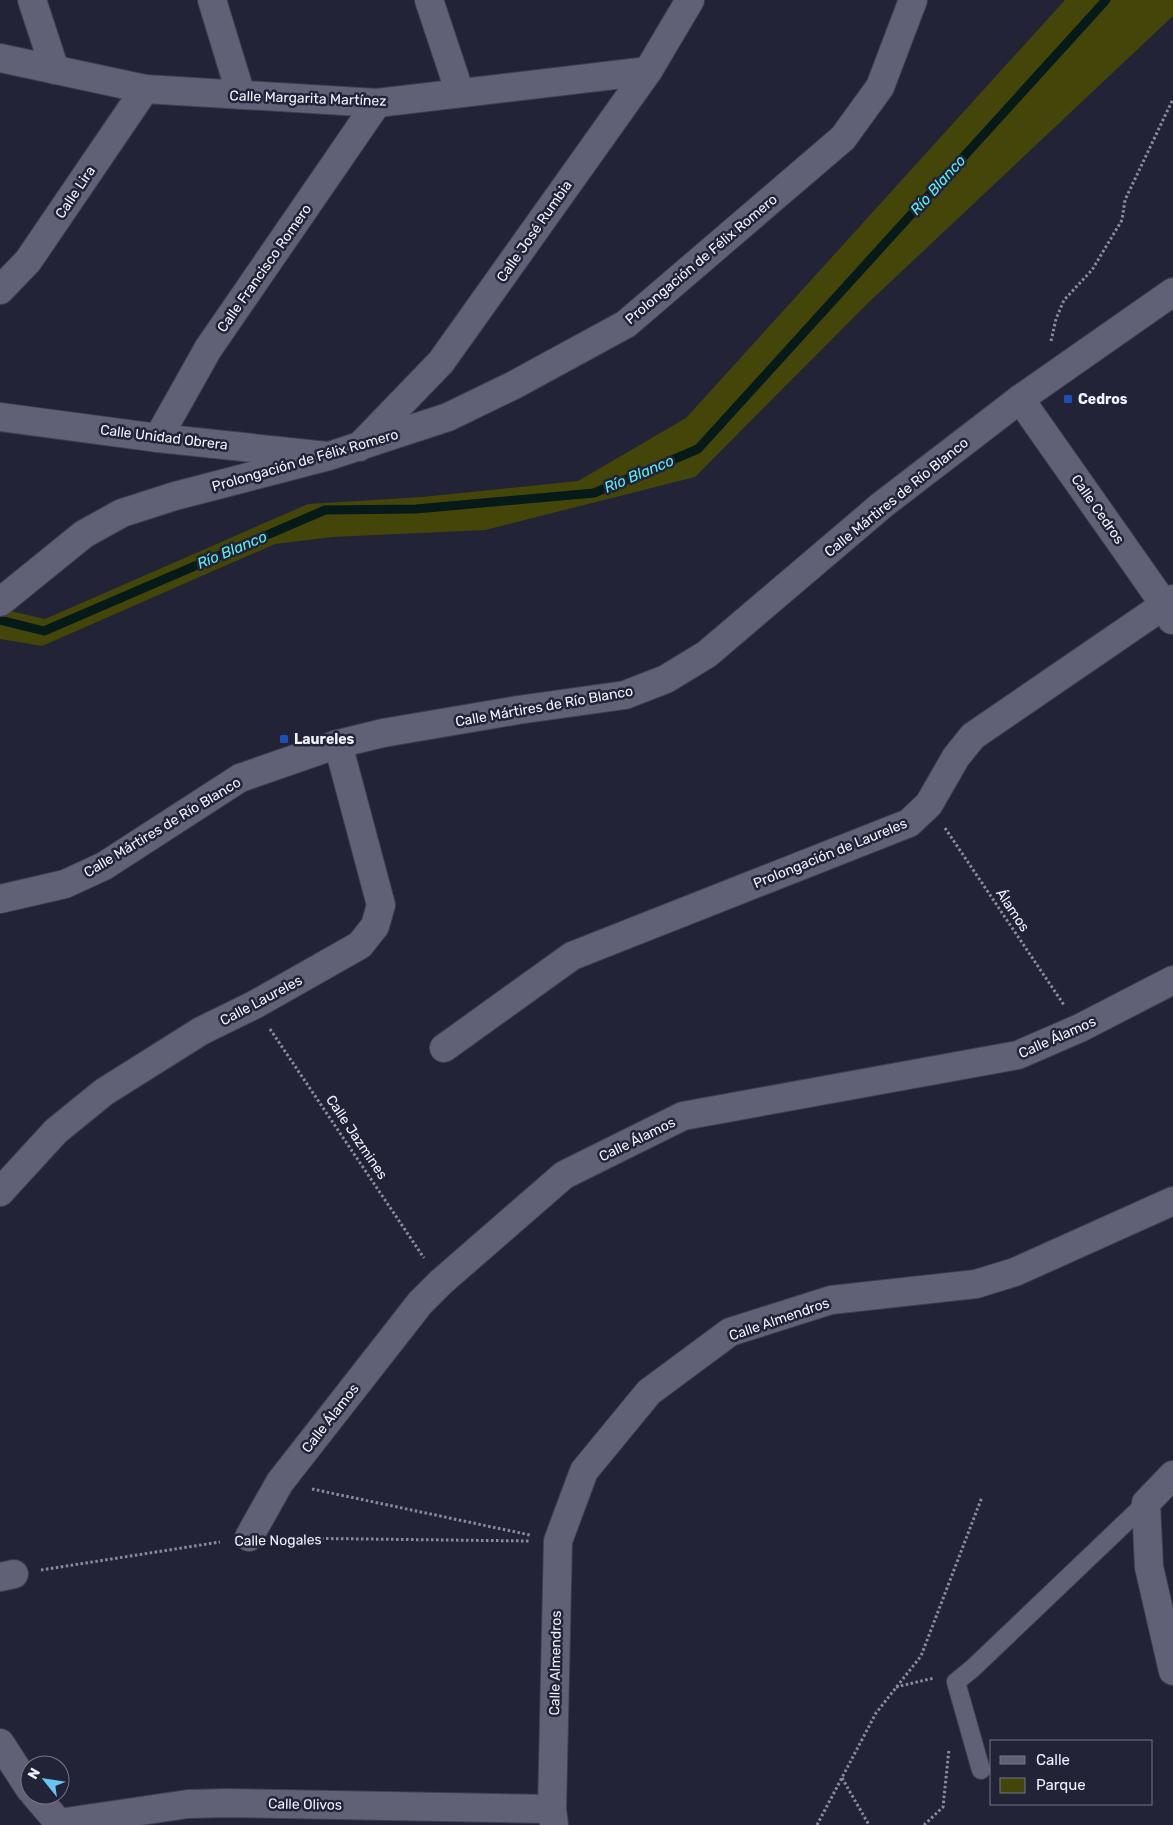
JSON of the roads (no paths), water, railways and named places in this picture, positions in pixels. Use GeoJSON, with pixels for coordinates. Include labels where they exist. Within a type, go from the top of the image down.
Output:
{"type":"FeatureCollection","features":[{"type":"Feature","properties":{"kind":"street"},"geometry":{"type":"LineString","coordinates":[[32,0],[55,70]]}},
{"type":"Feature","properties":{"kind":"street"},"geometry":{"type":"LineString","coordinates":[[212,0],[241,95]]}},
{"type":"Feature","properties":{"kind":"street"},"geometry":{"type":"LineString","coordinates":[[429,0],[460,93]]}},
{"type":"Feature","properties":{"kind":"street","name":"Calle José Rumbia"},"geometry":{"type":"LineString","coordinates":[[359,447],[441,362],[648,71],[690,0]]}},
{"type":"Feature","properties":{"kind":"street","name":"Prolongación de Félix Romero"},"geometry":{"type":"LineString","coordinates":[[1,601],[84,534],[122,512],[175,496],[329,456],[448,417],[514,385],[626,324],[843,138],[880,87],[913,0]]}},
{"type":"Feature","properties":{"kind":"street","name":"Calle Margarita Martínez"},"geometry":{"type":"LineString","coordinates":[[0,58],[144,89],[377,103],[648,71]]}},
{"type":"Feature","properties":{"kind":"street","name":"Calle Lira"},"geometry":{"type":"LineString","coordinates":[[0,290],[28,261],[144,89]]}},
{"type":"Feature","properties":{"kind":"street","name":"Calle Francisco Romero"},"geometry":{"type":"LineString","coordinates":[[158,438],[208,349],[377,103]]}},
{"type":"Feature","properties":{"kind":"street","name":"Calle Mártires de Río Blanco"},"geometry":{"type":"LineString","coordinates":[[0,899],[65,884],[104,866],[240,778],[338,744],[383,734],[509,712],[625,695],[666,679],[707,654],[882,505],[1020,399],[1173,292]]}},
{"type":"Feature","properties":{"kind":"street","name":"Calle Cedros"},"geometry":{"type":"LineString","coordinates":[[1020,399],[1170,608]]}},
{"type":"Feature","properties":{"kind":"street","name":"Calle Unidad Obrera"},"geometry":{"type":"LineString","coordinates":[[0,417],[158,438],[329,456]]}},
{"type":"Feature","properties":{"kind":"street","name":"Prolongación de Laureles"},"geometry":{"type":"LineString","coordinates":[[444,1048],[572,956],[909,823],[929,804],[956,757],[973,736],[1170,608]]}},
{"type":"Feature","properties":{"kind":"street","name":"Calle Laureles"},"geometry":{"type":"LineString","coordinates":[[0,1192],[56,1131],[104,1092],[201,1031],[254,1006],[360,945],[375,926],[380,904],[338,744]]}},
{"type":"Feature","properties":{"kind":"street","name":"Calle Álamos"},"geometry":{"type":"LineString","coordinates":[[249,1538],[280,1482],[420,1303],[441,1282],[564,1175],[683,1116],[1018,1055],[1080,1028],[1173,980]]}},
{"type":"Feature","properties":{"kind":"street","name":"Calle Almendros"},"geometry":{"type":"LineString","coordinates":[[553,1817],[558,1541],[584,1471],[649,1392],[730,1332],[831,1300],[976,1284],[1015,1272],[1173,1201]]}},
{"type":"Feature","properties":{"kind":"street"},"geometry":{"type":"LineString","coordinates":[[1173,1475],[1146,1503],[1149,1567],[1173,1672]]}},
{"type":"Feature","properties":{"kind":"street"},"geometry":{"type":"LineString","coordinates":[[0,1743],[20,1774]]}},
{"type":"Feature","properties":{"kind":"street","name":"Calle Olivos"},"geometry":{"type":"LineString","coordinates":[[43,1805],[59,1823],[188,1804],[208,1803],[553,1817]]}},
{"type":"Feature","properties":{"kind":"lane"},"geometry":{"type":"LineString","coordinates":[[981,1770],[956,1682],[1146,1503]]}},
{"type":"Feature","properties":{"kind":"waterway","name":"Río Blanco"},"geometry":{"type":"LineString","coordinates":[[0,620],[44,631],[325,510],[416,509],[594,493],[698,449],[1106,0]]}},
{"type":"Feature","properties":{"kind":"place","name":"Cedros"},"geometry":{"type":"Point","coordinates":[1068,399]}},
{"type":"Feature","properties":{"kind":"place","name":"Laureles"},"geometry":{"type":"Point","coordinates":[284,739]}}]}
